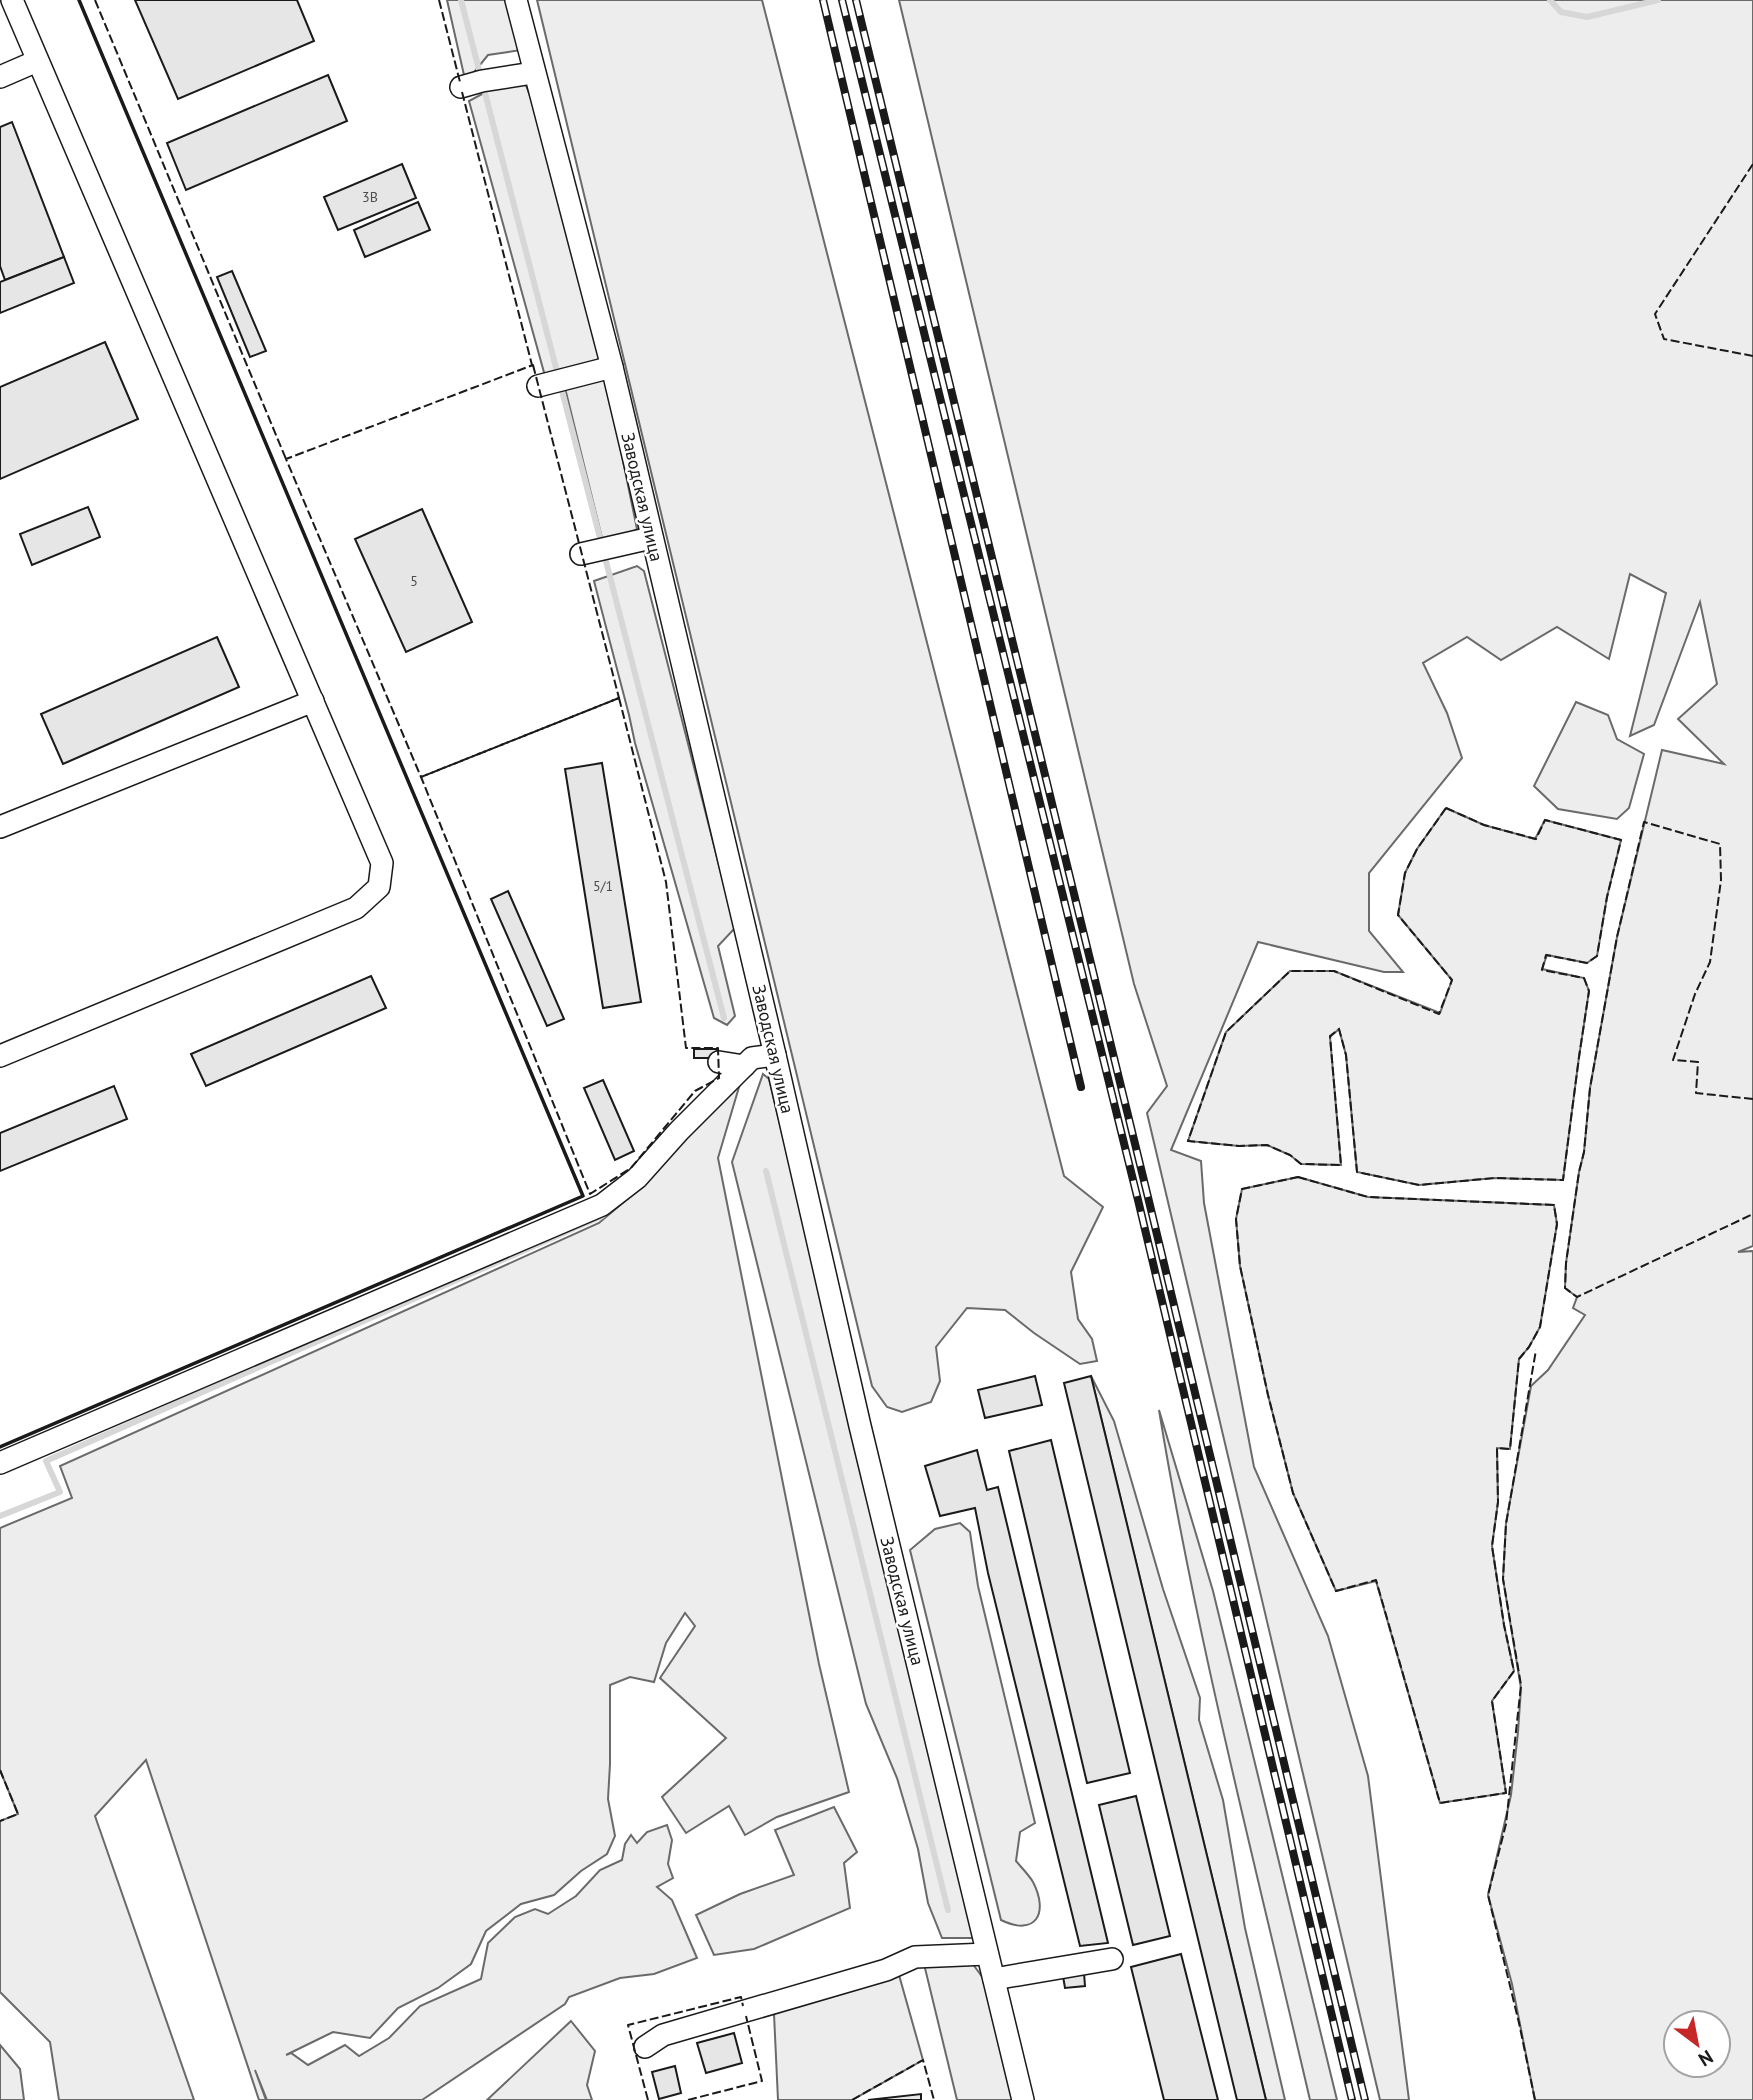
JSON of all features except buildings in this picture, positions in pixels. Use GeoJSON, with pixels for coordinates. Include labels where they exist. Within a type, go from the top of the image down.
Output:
{"type":"FeatureCollection","features":[{"type":"Feature","properties":{"kind":"street"},"geometry":{"type":"LineString","coordinates":[[0,1056],[356,908],[379,887],[382,863],[12,0]]}},
{"type":"Feature","properties":{"kind":"street","name":"Заводская улица"},"geometry":{"type":"LineString","coordinates":[[516,0],[612,367],[857,1413],[1023,2100]]}},
{"type":"Feature","properties":{"kind":"street"},"geometry":{"type":"LineString","coordinates":[[0,77],[37,61]]}},
{"type":"Feature","properties":{"kind":"street"},"geometry":{"type":"LineString","coordinates":[[461,87],[533,73]]}},
{"type":"Feature","properties":{"kind":"street"},"geometry":{"type":"LineString","coordinates":[[538,386],[612,367]]}},
{"type":"Feature","properties":{"kind":"street"},"geometry":{"type":"LineString","coordinates":[[581,554],[651,538]]}},
{"type":"Feature","properties":{"kind":"street"},"geometry":{"type":"LineString","coordinates":[[0,827],[313,701]]}},
{"type":"Feature","properties":{"kind":"street"},"geometry":{"type":"LineString","coordinates":[[0,1463],[603,1205],[637,1178],[679,1131],[752,1058],[775,1055]]}},
{"type":"Feature","properties":{"kind":"street"},"geometry":{"type":"LineString","coordinates":[[719,1062],[744,1066]]}},
{"type":"Feature","properties":{"kind":"street"},"geometry":{"type":"LineString","coordinates":[[645,2047],[663,2035],[886,1970],[915,1957],[987,1954]]}},
{"type":"Feature","properties":{"kind":"street"},"geometry":{"type":"LineString","coordinates":[[994,1979],[1112,1959]]}},
{"type":"Feature","properties":{"kind":"shaded area"},"geometry":{"type":"Polygon","coordinates":[[[447,0],[509,0],[521,50],[488,55],[471,76],[464,75],[447,0]]]}},
{"type":"Feature","properties":{"kind":"shaded area"},"geometry":{"type":"Polygon","coordinates":[[[537,0],[762,0],[1064,1176],[1103,1207],[1071,1272],[1078,1319],[1092,1339],[1097,1361],[1080,1364],[1005,1310],[967,1308],[936,1347],[940,1381],[931,1402],[902,1412],[887,1407],[872,1386],[537,0]]]}},
{"type":"Feature","properties":{"kind":"shaded area"},"geometry":{"type":"Polygon","coordinates":[[[899,0],[1753,0],[1753,1246],[1738,1252],[1753,1251],[1753,2100],[1535,2100],[1512,1984],[1488,1895],[1511,1795],[1521,1688],[1503,1579],[1506,1523],[1531,1386],[1548,1370],[1585,1315],[1573,1308],[1577,1297],[1565,1288],[1566,1263],[1584,1152],[1590,1088],[1617,937],[1662,750],[1724,764],[1678,719],[1717,684],[1700,602],[1654,725],[1630,736],[1666,593],[1630,574],[1609,659],[1557,627],[1501,660],[1467,637],[1423,663],[1447,713],[1462,758],[1369,873],[1369,931],[1403,972],[1384,972],[1258,942],[1171,1150],[1201,1161],[1204,1203],[1254,1467],[1328,1636],[1368,1776],[1409,2100],[1380,2100],[1147,1113],[1167,1086],[1134,984],[899,0]]]}},
{"type":"Feature","properties":{"kind":"shaded area"},"geometry":{"type":"Polygon","coordinates":[[[525,83],[601,356],[596,365],[545,376],[469,101],[497,86],[525,83]]]}},
{"type":"Feature","properties":{"kind":"shaded area"},"geometry":{"type":"Polygon","coordinates":[[[606,378],[637,529],[625,535],[602,538],[565,388],[606,378]]]}},
{"type":"Feature","properties":{"kind":"shaded area"},"geometry":{"type":"Polygon","coordinates":[[[637,566],[644,571],[735,928],[718,946],[735,1016],[727,1025],[714,1018],[635,743],[594,581],[637,566]]]}},
{"type":"Feature","properties":{"kind":"shaded area"},"geometry":{"type":"Polygon","coordinates":[[[1576,702],[1608,715],[1617,739],[1644,754],[1629,808],[1617,819],[1558,809],[1534,786],[1576,702]]]}},
{"type":"Feature","properties":{"kind":"shaded area"},"geometry":{"type":"Polygon","coordinates":[[[1446,808],[1484,825],[1535,839],[1545,820],[1621,840],[1607,897],[1597,956],[1587,963],[1547,955],[1542,969],[1584,978],[1589,991],[1563,1180],[1494,1178],[1419,1185],[1357,1172],[1346,1055],[1339,1029],[1330,1037],[1341,1165],[1301,1164],[1290,1155],[1267,1145],[1239,1146],[1188,1141],[1226,1032],[1290,971],[1334,971],[1440,1013],[1452,980],[1398,915],[1405,873],[1417,849],[1446,808]]]}},
{"type":"Feature","properties":{"kind":"shaded area"},"geometry":{"type":"Polygon","coordinates":[[[763,1074],[769,1079],[976,1938],[942,1938],[928,1903],[918,1849],[897,1778],[866,1704],[732,1162],[763,1074]]]}},
{"type":"Feature","properties":{"kind":"shaded area"},"geometry":{"type":"Polygon","coordinates":[[[742,1077],[718,1158],[819,1664],[849,1792],[777,1817],[745,1835],[729,1806],[686,1833],[662,1797],[726,1738],[660,1678],[695,1626],[685,1613],[666,1643],[654,1682],[630,1677],[610,1685],[608,1799],[615,1836],[607,1854],[581,1871],[554,1895],[521,1904],[486,1931],[471,1964],[438,1988],[398,2008],[370,2038],[333,2032],[286,2055],[291,2053],[308,2065],[345,2045],[359,2056],[389,2038],[420,2006],[481,1979],[488,1943],[515,1917],[535,1909],[548,1914],[576,1896],[600,1870],[622,1860],[625,1844],[631,1835],[637,1843],[647,1832],[667,1825],[672,1840],[668,1864],[673,1878],[657,1887],[672,1900],[697,1958],[654,1974],[620,1978],[569,1997],[565,2004],[422,2100],[267,2100],[255,2070],[266,2100],[259,2100],[146,1760],[95,1816],[194,2100],[59,2100],[50,2042],[0,1992],[0,1821],[18,1814],[0,1770],[0,1528],[72,1498],[60,1466],[599,1223],[645,1184],[742,1077]]]}},
{"type":"Feature","properties":{"kind":"shaded area"},"geometry":{"type":"Polygon","coordinates":[[[1298,1177],[1368,1197],[1554,1205],[1557,1224],[1540,1327],[1519,1359],[1510,1449],[1497,1448],[1498,1502],[1492,1546],[1514,1671],[1492,1701],[1506,1793],[1440,1803],[1376,1581],[1336,1591],[1293,1493],[1240,1266],[1236,1219],[1242,1189],[1298,1177]]]}},
{"type":"Feature","properties":{"kind":"shaded area"},"geometry":{"type":"Polygon","coordinates":[[[1091,1376],[1114,1421],[1163,1589],[1200,1698],[1199,1720],[1223,1800],[1245,1928],[1285,2100],[1266,2100],[1091,1376]]]}},
{"type":"Feature","properties":{"kind":"shaded area"},"geometry":{"type":"Polygon","coordinates":[[[1159,1410],[1213,1591],[1337,2100],[1310,2100],[1210,1670],[1159,1410]]]}},
{"type":"Feature","properties":{"kind":"shaded area"},"geometry":{"type":"Polygon","coordinates":[[[960,1523],[970,1532],[978,1586],[1035,1823],[1020,1832],[1016,1861],[1033,1882],[1040,1903],[1036,1919],[1023,1926],[1001,1920],[910,1550],[935,1529],[960,1523]]]}},
{"type":"Feature","properties":{"kind":"shaded area"},"geometry":{"type":"Polygon","coordinates":[[[834,1807],[857,1852],[844,1863],[850,1908],[754,1949],[714,1955],[696,1915],[740,1894],[794,1875],[775,1830],[834,1807]]]}},
{"type":"Feature","properties":{"kind":"shaded area"},"geometry":{"type":"Polygon","coordinates":[[[972,1963],[983,1978],[1014,2100],[957,2100],[924,1964],[972,1963]]]}},
{"type":"Feature","properties":{"kind":"shaded area"},"geometry":{"type":"Polygon","coordinates":[[[899,1975],[923,2060],[852,2100],[778,2100],[774,2014],[789,2006],[899,1975]]]}},
{"type":"Feature","properties":{"kind":"shaded area"},"geometry":{"type":"Polygon","coordinates":[[[571,2021],[595,2051],[587,2085],[592,2100],[487,2100],[571,2021]]]}},
{"type":"Feature","properties":{"kind":"shaded area"},"geometry":{"type":"Polygon","coordinates":[[[0,2045],[20,2069],[24,2100],[0,2100],[0,2045]]]}},
{"type":"Feature","properties":{"kind":"waterway"},"geometry":{"type":"LineString","coordinates":[[461,0],[724,1018]]}},
{"type":"Feature","properties":{"kind":"waterway"},"geometry":{"type":"LineString","coordinates":[[1550,0],[1561,12],[1587,17],[1658,0]]}},
{"type":"Feature","properties":{"kind":"waterway"},"geometry":{"type":"LineString","coordinates":[[766,1171],[948,1910]]}},
{"type":"Feature","properties":{"kind":"waterway"},"geometry":{"type":"LineString","coordinates":[[0,1516],[60,1492],[46,1461],[602,1216],[607,1211]]}},
{"type":"Feature","properties":{"kind":"railway"},"geometry":{"type":"LineString","coordinates":[[823,0],[1081,1087]]}},
{"type":"Feature","properties":{"kind":"railway"},"geometry":{"type":"LineString","coordinates":[[842,0],[1138,1200],[1352,2100]]}},
{"type":"Feature","properties":{"kind":"railway"},"geometry":{"type":"LineString","coordinates":[[856,0],[1365,2100]]}},
{"type":"Feature","properties":{"kind":"fence"},"geometry":{"type":"LineString","coordinates":[[95,0],[286,459]]}},
{"type":"Feature","properties":{"kind":"fence"},"geometry":{"type":"LineString","coordinates":[[439,0],[460,82]]}},
{"type":"Feature","properties":{"kind":"fence"},"geometry":{"type":"LineString","coordinates":[[462,92],[532,365]]}},
{"type":"Feature","properties":{"kind":"fence"},"geometry":{"type":"LineString","coordinates":[[1753,164],[1655,314],[1664,339],[1753,356]]}},
{"type":"Feature","properties":{"kind":"fence"},"geometry":{"type":"LineString","coordinates":[[533,365],[619,698],[421,777],[286,459],[533,365]]}},
{"type":"Feature","properties":{"kind":"fence"},"geometry":{"type":"LineString","coordinates":[[619,698],[666,882],[686,1048],[718,1048],[719,1078],[695,1091],[631,1168],[590,1194],[421,777],[619,698]]}},
{"type":"Feature","properties":{"kind":"fence"},"geometry":{"type":"LineString","coordinates":[[1446,808],[1484,825],[1536,839],[1545,820],[1621,840],[1607,897],[1597,956],[1587,963],[1546,955],[1542,970],[1584,978],[1589,991],[1563,1180],[1495,1178],[1419,1185],[1357,1172],[1346,1055],[1339,1029],[1330,1036],[1341,1165],[1301,1164],[1290,1155],[1267,1145],[1239,1146],[1188,1141],[1226,1032],[1290,971],[1334,971],[1439,1014],[1452,980],[1398,915],[1405,873],[1417,849],[1446,808]]}},
{"type":"Feature","properties":{"kind":"fence"},"geometry":{"type":"LineString","coordinates":[[1753,1099],[1696,1093],[1698,1062],[1673,1060],[1695,994],[1710,962],[1721,880],[1720,844],[1644,822],[1617,937],[1590,1088],[1584,1152],[1566,1263],[1565,1288],[1577,1297],[1753,1214]]}},
{"type":"Feature","properties":{"kind":"fence"},"geometry":{"type":"LineString","coordinates":[[1298,1177],[1368,1197],[1554,1205],[1557,1224],[1540,1327],[1519,1359],[1510,1449],[1497,1448],[1498,1502],[1492,1546],[1514,1671],[1492,1701],[1506,1793],[1440,1803],[1376,1580],[1336,1591],[1293,1493],[1240,1266],[1236,1219],[1242,1189],[1298,1177]]}},
{"type":"Feature","properties":{"kind":"fence"},"geometry":{"type":"LineString","coordinates":[[1535,2100],[1488,1895],[1506,1824],[1521,1685],[1503,1579],[1506,1524],[1536,1350]]}},
{"type":"Feature","properties":{"kind":"fence"},"geometry":{"type":"LineString","coordinates":[[0,1770],[18,1814],[0,1821]]}},
{"type":"Feature","properties":{"kind":"fence"},"geometry":{"type":"LineString","coordinates":[[648,2100],[628,2025],[741,1997],[743,2006]]}},
{"type":"Feature","properties":{"kind":"fence"},"geometry":{"type":"LineString","coordinates":[[688,2100],[762,2081],[746,2016]]}},
{"type":"Feature","properties":{"kind":"fence"},"geometry":{"type":"LineString","coordinates":[[852,2100],[923,2060],[934,2100]]}},
{"type":"Feature","properties":{"kind":"wall"},"geometry":{"type":"LineString","coordinates":[[0,1447],[583,1196],[79,0]]}}]}
